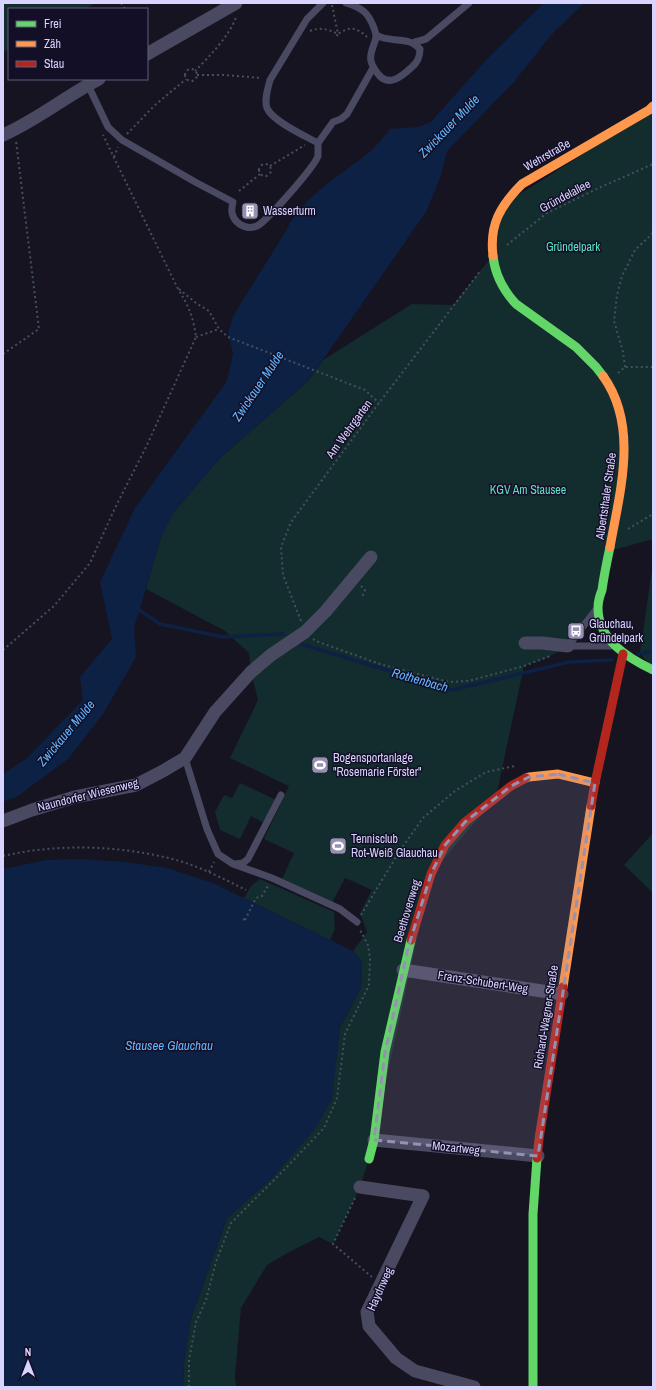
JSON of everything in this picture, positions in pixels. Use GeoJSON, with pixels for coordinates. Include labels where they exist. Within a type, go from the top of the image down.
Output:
{"type":"FeatureCollection","features":[{"type":"Feature","properties":{"kind":"street"},"geometry":{"type":"LineString","coordinates":[[148,53],[236,8]]}},
{"type":"Feature","properties":{"kind":"street"},"geometry":{"type":"LineString","coordinates":[[3,135],[15,130],[94,82]]}},
{"type":"Feature","properties":{"kind":"street","name":"Wehrstraße"},"geometry":{"type":"LineString","coordinates":[[493,255],[492,239],[498,215],[511,194],[522,184],[650,110],[653,106]]}},
{"type":"Feature","properties":{"kind":"street","name":"Albertsthaler Straße"},"geometry":{"type":"LineString","coordinates":[[493,255],[495,270],[500,283],[516,304],[557,332],[590,358],[608,382],[618,404],[623,423],[625,453],[612,536],[598,608],[603,631],[614,646],[623,654],[653,670]]}},
{"type":"Feature","properties":{"kind":"street","name":"Naundorfer Wiesenweg"},"geometry":{"type":"LineString","coordinates":[[3,821],[32,810],[75,797],[136,785],[185,758],[215,712],[251,672],[271,655],[305,632],[325,612],[371,557]]}},
{"type":"Feature","properties":{"kind":"street"},"geometry":{"type":"LineString","coordinates":[[525,643],[568,646]]}},
{"type":"Feature","properties":{"kind":"street","name":"Richard-Wagner-Straße"},"geometry":{"type":"LineString","coordinates":[[533,1387],[533,1214],[539,1139],[595,783],[623,654]]}},
{"type":"Feature","properties":{"kind":"street","name":"Beethovenweg"},"geometry":{"type":"LineString","coordinates":[[369,1159],[374,1140],[385,1052],[408,948],[431,874],[445,845],[465,822],[511,786],[530,777],[558,774],[595,783]]}},
{"type":"Feature","properties":{"kind":"street","name":"Franz-Schubert-Weg"},"geometry":{"type":"LineString","coordinates":[[403,970],[562,994]]}},
{"type":"Feature","properties":{"kind":"street","name":"Mozartweg"},"geometry":{"type":"LineString","coordinates":[[374,1140],[538,1156]]}},
{"type":"Feature","properties":{"kind":"street","name":"Haydnweg"},"geometry":{"type":"LineString","coordinates":[[360,1186],[423,1196],[367,1312],[369,1326],[396,1358],[415,1371],[474,1387]]}},
{"type":"Feature","properties":{"kind":"lane"},"geometry":{"type":"LineString","coordinates":[[94,82],[108,126],[122,140],[233,202],[232,214],[239,224],[245,227],[257,226],[302,178],[318,157],[315,142],[273,117],[266,107],[267,91],[270,80],[307,19],[322,3]]}},
{"type":"Feature","properties":{"kind":"lane"},"geometry":{"type":"LineString","coordinates":[[346,3],[355,5],[366,12],[369,16],[376,38],[371,51],[370,60],[373,68],[381,77],[388,81],[399,78],[415,64],[420,56],[420,48],[415,42]]}},
{"type":"Feature","properties":{"kind":"lane"},"geometry":{"type":"LineString","coordinates":[[376,38],[390,41],[404,40],[415,42],[426,39],[470,3]]}},
{"type":"Feature","properties":{"kind":"lane"},"geometry":{"type":"LineString","coordinates":[[315,142],[333,122],[341,119],[347,114],[373,68]]}},
{"type":"Feature","properties":{"kind":"lane"},"geometry":{"type":"LineString","coordinates":[[568,646],[598,608]]}},
{"type":"Feature","properties":{"kind":"lane"},"geometry":{"type":"LineString","coordinates":[[568,646],[614,646]]}},
{"type":"Feature","properties":{"kind":"lane"},"geometry":{"type":"LineString","coordinates":[[185,758],[207,829],[218,854],[233,864],[272,878],[340,909],[357,922]]}},
{"type":"Feature","properties":{"kind":"lane"},"geometry":{"type":"LineString","coordinates":[[233,864],[243,863],[248,859],[281,795]]}},
{"type":"Feature","properties":{"kind":"path"},"geometry":{"type":"LineString","coordinates":[[331,3],[338,34],[337,38]]}},
{"type":"Feature","properties":{"kind":"path"},"geometry":{"type":"LineString","coordinates":[[195,71],[234,24],[236,8]]}},
{"type":"Feature","properties":{"kind":"path"},"geometry":{"type":"LineString","coordinates":[[338,34],[348,28],[355,28],[360,30],[370,39],[376,38]]}},
{"type":"Feature","properties":{"kind":"path"},"geometry":{"type":"LineString","coordinates":[[301,29],[308,32],[316,29],[324,29],[338,34]]}},
{"type":"Feature","properties":{"kind":"path"},"geometry":{"type":"LineString","coordinates":[[186,79],[185,75],[188,70],[195,71]]}},
{"type":"Feature","properties":{"kind":"path"},"geometry":{"type":"LineString","coordinates":[[195,71],[197,75]]}},
{"type":"Feature","properties":{"kind":"path"},"geometry":{"type":"LineString","coordinates":[[197,75],[249,76],[270,80]]}},
{"type":"Feature","properties":{"kind":"path"},"geometry":{"type":"LineString","coordinates":[[186,79],[191,82],[195,80],[197,75]]}},
{"type":"Feature","properties":{"kind":"path"},"geometry":{"type":"LineString","coordinates":[[114,157],[122,140],[135,124],[186,79]]}},
{"type":"Feature","properties":{"kind":"path"},"geometry":{"type":"LineString","coordinates":[[3,354],[39,329],[15,130]]}},
{"type":"Feature","properties":{"kind":"path"},"geometry":{"type":"LineString","coordinates":[[3,650],[54,606],[90,563],[115,508],[147,445],[196,337],[193,319],[188,304],[177,287],[103,135]]}},
{"type":"Feature","properties":{"kind":"path"},"geometry":{"type":"LineString","coordinates":[[270,166],[315,142]]}},
{"type":"Feature","properties":{"kind":"path"},"geometry":{"type":"LineString","coordinates":[[260,174],[258,167],[261,164],[267,163],[270,166]]}},
{"type":"Feature","properties":{"kind":"path","name":"Gründelallee"},"geometry":{"type":"LineString","coordinates":[[493,255],[547,213],[653,164]]}},
{"type":"Feature","properties":{"kind":"path"},"geometry":{"type":"LineString","coordinates":[[260,174],[267,176],[271,171],[270,166]]}},
{"type":"Feature","properties":{"kind":"path"},"geometry":{"type":"LineString","coordinates":[[239,191],[260,174]]}},
{"type":"Feature","properties":{"kind":"path"},"geometry":{"type":"LineString","coordinates":[[653,229],[653,237]]}},
{"type":"Feature","properties":{"kind":"path"},"geometry":{"type":"LineString","coordinates":[[625,367],[623,352],[614,321],[616,294],[622,276],[635,250],[652,234]]}},
{"type":"Feature","properties":{"kind":"path","name":"Am Wehrgarten"},"geometry":{"type":"LineString","coordinates":[[305,632],[283,575],[281,547],[291,522],[379,403],[493,255]]}},
{"type":"Feature","properties":{"kind":"path"},"geometry":{"type":"LineString","coordinates":[[177,287],[196,303],[210,311],[219,329],[228,337],[365,390],[379,403]]}},
{"type":"Feature","properties":{"kind":"path"},"geometry":{"type":"LineString","coordinates":[[196,337],[219,329]]}},
{"type":"Feature","properties":{"kind":"path"},"geometry":{"type":"LineString","coordinates":[[608,382],[625,367],[653,367]]}},
{"type":"Feature","properties":{"kind":"path"},"geometry":{"type":"LineString","coordinates":[[612,536],[628,529],[653,514]]}},
{"type":"Feature","properties":{"kind":"path"},"geometry":{"type":"LineString","coordinates":[[362,597],[365,590]]}},
{"type":"Feature","properties":{"kind":"path"},"geometry":{"type":"LineString","coordinates":[[305,632],[316,641],[380,664],[449,682],[468,681],[524,666],[547,658],[568,646]]}},
{"type":"Feature","properties":{"kind":"path"},"geometry":{"type":"LineString","coordinates":[[189,1387],[189,1360],[196,1322],[206,1300],[216,1262],[231,1223],[324,1128],[337,1098],[345,1034],[369,985],[370,959],[368,945],[357,922],[399,852],[423,818],[455,791],[486,772],[516,766]]}},
{"type":"Feature","properties":{"kind":"path"},"geometry":{"type":"LineString","coordinates":[[3,856],[45,848],[81,847],[130,851],[165,857],[209,872],[246,890]]}},
{"type":"Feature","properties":{"kind":"path"},"geometry":{"type":"LineString","coordinates":[[209,872],[218,854]]}},
{"type":"Feature","properties":{"kind":"path"},"geometry":{"type":"LineString","coordinates":[[245,920],[256,898],[262,896],[272,878]]}},
{"type":"Feature","properties":{"kind":"path"},"geometry":{"type":"LineString","coordinates":[[360,1186],[333,1244],[381,1285]]}},
{"type":"Feature","properties":{"kind":"highlighted area"},"geometry":{"type":"Polygon","coordinates":[[[558,774],[595,783],[538,1156],[374,1140],[385,1052],[408,948],[431,874],[445,845],[465,822],[511,786],[529,777],[558,774]]]}},
{"type":"Feature","properties":{"kind":"green space"},"geometry":{"type":"Polygon","coordinates":[[[3,3],[96,3],[86,8],[8,8],[8,50],[3,52],[3,3]]]}},
{"type":"Feature","properties":{"kind":"green space"},"geometry":{"type":"Polygon","coordinates":[[[653,110],[653,539],[610,551],[598,608],[568,646],[547,658],[524,666],[496,797],[431,874],[369,1159],[360,1187],[333,1244],[319,1237],[267,1265],[241,1308],[235,1377],[236,1387],[183,1387],[184,1362],[191,1318],[227,1218],[272,1178],[336,1058],[340,1027],[361,988],[362,962],[353,951],[367,932],[360,913],[372,890],[345,878],[332,903],[282,879],[294,853],[264,839],[289,786],[230,758],[258,700],[251,672],[249,653],[225,631],[146,589],[161,537],[173,513],[221,457],[308,381],[323,360],[412,304],[453,305],[493,255],[504,204],[653,110]]]}},
{"type":"Feature","properties":{"kind":"green space"},"geometry":{"type":"Polygon","coordinates":[[[653,562],[653,669],[640,653],[653,562]]]}},
{"type":"Feature","properties":{"kind":"green space"},"geometry":{"type":"Polygon","coordinates":[[[240,783],[276,800],[264,823],[251,816],[240,839],[220,830],[215,812],[224,795],[232,798],[240,783]]]}},
{"type":"Feature","properties":{"kind":"green space"},"geometry":{"type":"Polygon","coordinates":[[[653,833],[653,893],[624,865],[653,833]]]}},
{"type":"Feature","properties":{"kind":"green space"},"geometry":{"type":"Polygon","coordinates":[[[260,879],[334,912],[335,929],[330,940],[244,898],[251,886],[260,879]]]}},
{"type":"Feature","properties":{"kind":"water","name":"Zwickauer Mulde"},"geometry":{"type":"Polygon","coordinates":[[[544,3],[584,3],[551,35],[514,82],[447,151],[440,178],[426,212],[308,381],[221,457],[173,513],[161,537],[134,627],[136,657],[103,714],[68,759],[18,796],[3,802],[3,774],[26,759],[83,700],[80,677],[112,639],[100,582],[135,508],[227,381],[233,353],[228,333],[233,316],[293,219],[312,196],[372,150],[390,129],[418,127],[431,122],[487,59],[544,3]]]}},
{"type":"Feature","properties":{"kind":"water","name":"Stausee Glauchau"},"geometry":{"type":"Polygon","coordinates":[[[80,859],[125,862],[167,868],[213,883],[353,951],[362,962],[361,988],[340,1027],[332,1099],[314,1130],[272,1178],[227,1218],[191,1318],[184,1362],[183,1387],[3,1387],[3,869],[46,860],[80,859]]]}},
{"type":"Feature","properties":{"kind":"waterway","name":"Rothenbach"},"geometry":{"type":"LineString","coordinates":[[135,607],[160,624],[223,637],[283,634]]}},
{"type":"Feature","properties":{"kind":"waterway","name":"Rothenbach"},"geometry":{"type":"LineString","coordinates":[[301,644],[452,690],[569,662],[612,660]]}},
{"type":"Feature","properties":{"kind":"waterway","name":"Rothenbach"},"geometry":{"type":"LineString","coordinates":[[638,654],[653,651]]}},
{"type":"Feature","properties":{"kind":"traffic: fast"},"geometry":{"type":"LineString","coordinates":[[493,256],[500,282],[516,304],[576,347],[603,376]]}},
{"type":"Feature","properties":{"kind":"traffic: fast"},"geometry":{"type":"LineString","coordinates":[[610,547],[598,603],[599,619],[603,630],[616,646],[634,660],[653,670]]}},
{"type":"Feature","properties":{"kind":"traffic: fast"},"geometry":{"type":"LineString","coordinates":[[369,1159],[374,1140],[385,1052],[411,940]]}},
{"type":"Feature","properties":{"kind":"traffic: fast"},"geometry":{"type":"LineString","coordinates":[[533,1387],[533,1214],[537,1158]]}},
{"type":"Feature","properties":{"kind":"traffic: slow"},"geometry":{"type":"LineString","coordinates":[[493,256],[493,234],[498,216],[508,200],[522,184],[649,110],[653,106]]}},
{"type":"Feature","properties":{"kind":"traffic: slow"},"geometry":{"type":"LineString","coordinates":[[603,376],[614,395],[621,416],[624,437],[622,481],[610,547]]}},
{"type":"Feature","properties":{"kind":"traffic: slow"},"geometry":{"type":"LineString","coordinates":[[526,778],[558,774],[595,783]]}},
{"type":"Feature","properties":{"kind":"traffic: slow"},"geometry":{"type":"LineString","coordinates":[[563,987],[591,806]]}},
{"type":"Feature","properties":{"kind":"traffic: jam"},"geometry":{"type":"LineString","coordinates":[[591,806],[623,654]]}},
{"type":"Feature","properties":{"kind":"traffic: jam"},"geometry":{"type":"LineString","coordinates":[[411,940],[431,874],[445,845],[465,822],[511,786],[526,778]]}},
{"type":"Feature","properties":{"kind":"traffic: jam"},"geometry":{"type":"LineString","coordinates":[[537,1158],[563,987]]}},
{"type":"Feature","properties":{"kind":"place","name":"Wasserturm"},"geometry":{"type":"Point","coordinates":[250,211]}},
{"type":"Feature","properties":{"kind":"place","name":"Glauchau, Gründelpark"},"geometry":{"type":"Point","coordinates":[576,631]}},
{"type":"Feature","properties":{"kind":"place","name":"Bogensportanlage \"Rosemarie Förster\""},"geometry":{"type":"Point","coordinates":[320,765]}},
{"type":"Feature","properties":{"kind":"place","name":"Tennisclub Rot-Weiß Glauchau"},"geometry":{"type":"Point","coordinates":[338,846]}},
{"type":"Feature","properties":{"kind":"park label","name":"Gründelpark"},"geometry":{"type":"Point","coordinates":[573,247]}},
{"type":"Feature","properties":{"kind":"park label","name":"KGV Am Stausee"},"geometry":{"type":"Point","coordinates":[528,490]}}]}
